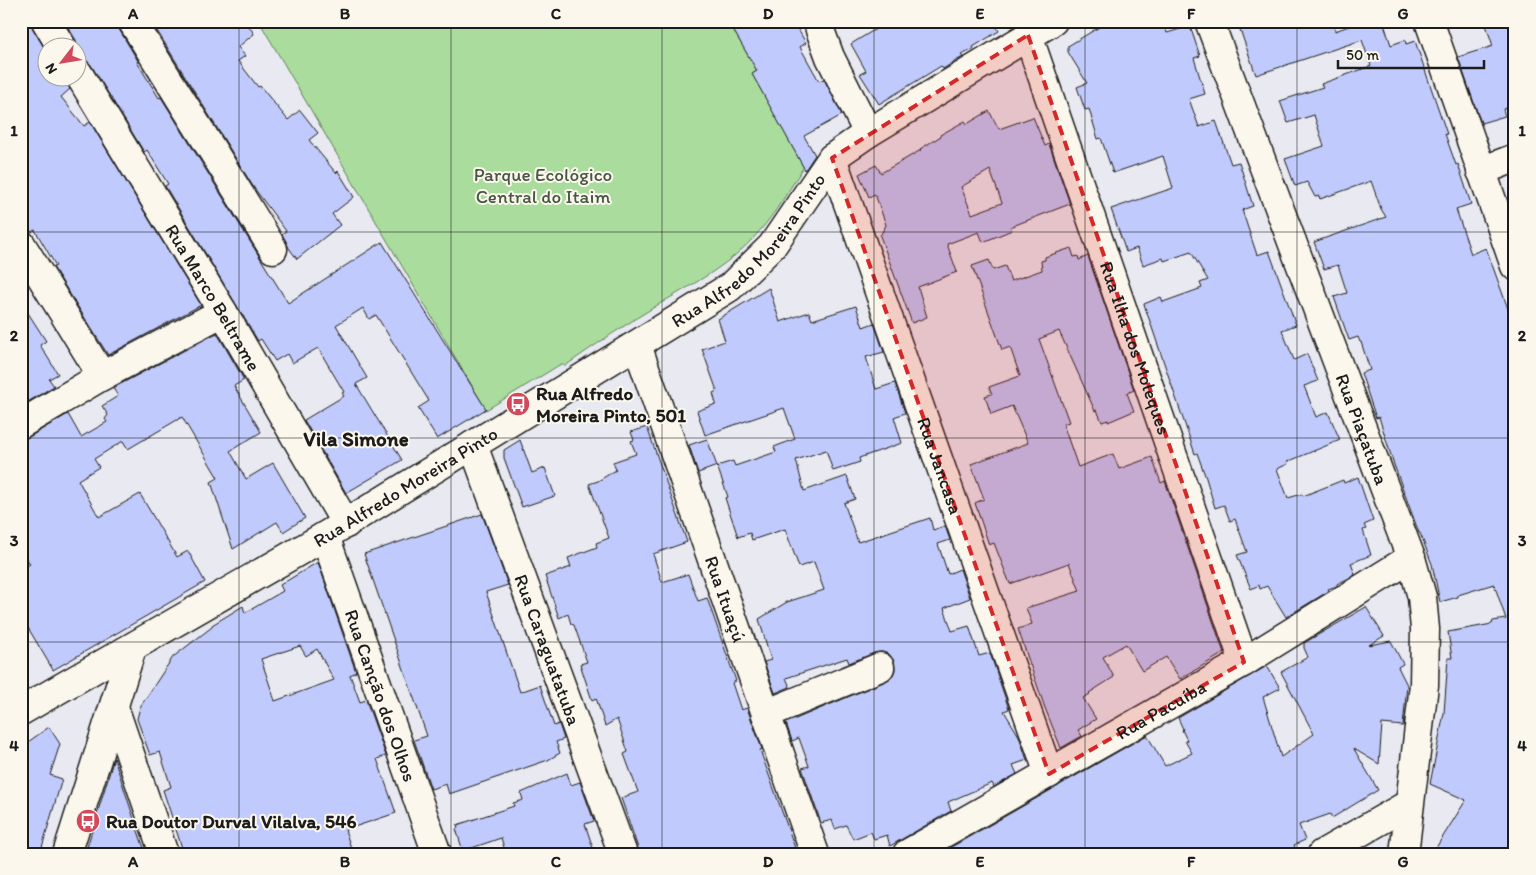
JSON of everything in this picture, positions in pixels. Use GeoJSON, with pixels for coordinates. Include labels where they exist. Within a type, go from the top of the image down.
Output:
{"type":"FeatureCollection","features":[{"type":"Feature","properties":{"kind":"street"},"geometry":{"type":"LineString","coordinates":[[46,21],[56,38]]}},
{"type":"Feature","properties":{"kind":"street"},"geometry":{"type":"LineString","coordinates":[[132,21],[214,156],[234,184],[272,249]]}},
{"type":"Feature","properties":{"kind":"street"},"geometry":{"type":"LineString","coordinates":[[818,21],[830,57],[868,133]]}},
{"type":"Feature","properties":{"kind":"street","name":"Rua Alfredo Moreira Pinto"},"geometry":{"type":"LineString","coordinates":[[21,711],[336,530],[730,287],[772,246],[832,158],[868,133],[1053,21]]}},
{"type":"Feature","properties":{"kind":"street","name":"Rua Piaçatuba"},"geometry":{"type":"LineString","coordinates":[[1209,21],[1412,558],[1422,598],[1425,629],[1424,686],[1404,854]]}},
{"type":"Feature","properties":{"kind":"street"},"geometry":{"type":"LineString","coordinates":[[1429,21],[1515,266]]}},
{"type":"Feature","properties":{"kind":"street","name":"Rua Ilha dos Moleques"},"geometry":{"type":"LineString","coordinates":[[1028,35],[1244,662]]}},
{"type":"Feature","properties":{"kind":"street","name":"Rua Marco Beltrame"},"geometry":{"type":"LineString","coordinates":[[87,88],[223,312],[336,530]]}},
{"type":"Feature","properties":{"kind":"street","name":"Rua Jancasa"},"geometry":{"type":"LineString","coordinates":[[832,158],[1049,774]]}},
{"type":"Feature","properties":{"kind":"street"},"geometry":{"type":"LineString","coordinates":[[1481,171],[1515,158]]}},
{"type":"Feature","properties":{"kind":"street"},"geometry":{"type":"LineString","coordinates":[[21,244],[102,376]]}},
{"type":"Feature","properties":{"kind":"street"},"geometry":{"type":"LineString","coordinates":[[21,424],[102,376],[223,312]]}},
{"type":"Feature","properties":{"kind":"street","name":"Rua Ituaçú"},"geometry":{"type":"LineString","coordinates":[[637,345],[815,854]]}},
{"type":"Feature","properties":{"kind":"street","name":"Rua Caraguatatuba"},"geometry":{"type":"LineString","coordinates":[[473,445],[623,854]]}},
{"type":"Feature","properties":{"kind":"street","name":"Rua Canção dos Olhos"},"geometry":{"type":"LineString","coordinates":[[336,530],[437,854]]}},
{"type":"Feature","properties":{"kind":"street","name":"Rua Pacuíba"},"geometry":{"type":"LineString","coordinates":[[907,854],[1244,662],[1412,558]]}},
{"type":"Feature","properties":{"kind":"street"},"geometry":{"type":"LineString","coordinates":[[67,854],[132,648]]}},
{"type":"Feature","properties":{"kind":"street"},"geometry":{"type":"LineString","coordinates":[[766,714],[880,667]]}},
{"type":"Feature","properties":{"kind":"street"},"geometry":{"type":"LineString","coordinates":[[114,707],[164,854]]}},
{"type":"Feature","properties":{"kind":"street"},"geometry":{"type":"LineString","coordinates":[[1322,854],[1409,804]]}},
{"type":"Feature","properties":{"kind":"highlighted area"},"geometry":{"type":"Polygon","coordinates":[[[1028,35],[1244,662],[1049,774],[832,158],[1028,35]]]}},
{"type":"Feature","properties":{"kind":"green space","name":"Parque Ecológico Central do Itaim"},"geometry":{"type":"Polygon","coordinates":[[[259,21],[734,21],[805,165],[764,226],[736,255],[565,366],[561,364],[486,410],[259,21]]]}},
{"type":"Feature","properties":{"kind":"building"},"geometry":{"type":"Polygon","coordinates":[[[21,21],[30,21],[38,38],[38,88],[69,88],[61,97],[84,126],[90,122],[201,305],[108,355],[53,267],[56,266],[35,230],[31,232],[21,228],[21,21]]]}},
{"type":"Feature","properties":{"kind":"building"},"geometry":{"type":"Polygon","coordinates":[[[64,21],[116,21],[137,62],[159,98],[161,97],[288,303],[382,242],[486,409],[437,439],[418,408],[429,401],[376,315],[369,319],[363,308],[336,325],[367,378],[356,384],[402,460],[346,493],[304,420],[344,396],[342,393],[344,392],[318,348],[292,363],[287,354],[275,361],[261,339],[258,341],[165,186],[168,184],[147,150],[144,152],[88,62],[88,38],[75,38],[64,21]]]}},
{"type":"Feature","properties":{"kind":"building"},"geometry":{"type":"Polygon","coordinates":[[[151,21],[246,21],[254,34],[238,47],[245,56],[238,61],[258,87],[260,86],[288,120],[300,110],[318,133],[309,140],[336,173],[338,171],[354,197],[332,214],[340,225],[297,259],[282,234],[286,231],[254,188],[151,21]]]}},
{"type":"Feature","properties":{"kind":"building"},"geometry":{"type":"Polygon","coordinates":[[[728,21],[793,21],[806,43],[800,47],[819,81],[824,79],[842,115],[804,136],[815,155],[805,170],[752,74],[757,71],[728,21]]]}},
{"type":"Feature","properties":{"kind":"building"},"geometry":{"type":"Polygon","coordinates":[[[889,21],[993,21],[999,31],[973,47],[974,49],[961,55],[963,57],[943,69],[941,66],[879,104],[860,74],[866,71],[851,44],[889,21]]]}},
{"type":"Feature","properties":{"kind":"building"},"geometry":{"type":"Polygon","coordinates":[[[1109,21],[1163,21],[1167,33],[1190,26],[1200,56],[1194,58],[1205,94],[1189,99],[1199,127],[1216,121],[1231,164],[1239,162],[1253,206],[1242,210],[1257,255],[1269,251],[1296,325],[1282,330],[1294,360],[1307,354],[1318,381],[1304,386],[1316,417],[1328,412],[1340,440],[1287,462],[1288,464],[1277,469],[1288,498],[1302,494],[1303,496],[1343,480],[1344,483],[1358,477],[1373,521],[1364,525],[1366,529],[1363,530],[1371,555],[1351,563],[1355,575],[1328,589],[1329,591],[1286,617],[1267,586],[1260,589],[1259,585],[1251,589],[1237,555],[1247,552],[1235,519],[1230,521],[1224,505],[1215,508],[1144,304],[1161,297],[1163,302],[1202,288],[1200,283],[1208,280],[1191,252],[1164,261],[1163,258],[1143,265],[1137,248],[1126,252],[1111,209],[1173,188],[1163,156],[1113,173],[1101,138],[1098,139],[1089,109],[1085,110],[1077,87],[1087,83],[1068,52],[1068,46],[1109,21]]]}},
{"type":"Feature","properties":{"kind":"building"},"geometry":{"type":"Polygon","coordinates":[[[1237,21],[1334,21],[1335,31],[1363,21],[1383,21],[1391,45],[1405,40],[1406,44],[1415,41],[1447,134],[1445,134],[1456,165],[1458,164],[1471,204],[1456,209],[1471,254],[1486,248],[1515,328],[1515,854],[1432,854],[1466,800],[1430,784],[1444,713],[1448,658],[1452,658],[1448,632],[1492,624],[1493,621],[1506,619],[1494,584],[1440,602],[1432,564],[1393,462],[1379,417],[1376,418],[1361,373],[1370,370],[1361,342],[1358,337],[1349,340],[1334,297],[1347,293],[1338,265],[1324,269],[1314,242],[1386,217],[1381,209],[1371,181],[1320,199],[1319,196],[1315,197],[1307,182],[1295,186],[1285,159],[1324,146],[1314,115],[1288,123],[1280,101],[1323,87],[1321,84],[1371,66],[1362,40],[1256,75],[1237,21]]]}},
{"type":"Feature","properties":{"kind":"building"},"geometry":{"type":"Polygon","coordinates":[[[1495,21],[1515,21],[1515,62],[1511,63],[1515,76],[1515,106],[1503,109],[1505,116],[1481,123],[1458,57],[1493,46],[1486,25],[1495,21]]]}},
{"type":"Feature","properties":{"kind":"building"},"geometry":{"type":"Polygon","coordinates":[[[989,111],[999,129],[1033,117],[1045,146],[1049,144],[1070,204],[1010,227],[1012,230],[983,242],[979,232],[947,244],[957,272],[918,287],[927,317],[912,323],[880,236],[886,225],[875,194],[869,197],[859,174],[876,165],[881,173],[921,150],[940,135],[965,121],[967,124],[989,111]],[[990,170],[961,187],[972,214],[1002,203],[990,170]]]}},
{"type":"Feature","properties":{"kind":"building"},"geometry":{"type":"Polygon","coordinates":[[[1071,248],[1074,257],[1078,256],[1079,260],[1088,256],[1134,390],[1127,393],[1134,411],[1108,422],[1108,420],[1102,422],[1097,410],[1095,411],[1059,331],[1039,339],[1069,422],[1063,424],[1078,467],[1113,454],[1119,469],[1152,457],[1161,483],[1165,481],[1224,653],[1180,679],[1166,657],[1142,671],[1126,644],[1103,657],[1114,677],[1083,698],[1096,719],[1078,730],[1082,736],[1061,748],[1018,629],[1032,624],[1026,608],[1080,591],[1069,563],[1010,584],[994,543],[989,545],[975,503],[984,499],[971,464],[1028,443],[1012,406],[991,414],[985,396],[992,394],[989,387],[1020,376],[1010,347],[1002,350],[972,266],[989,260],[993,270],[1005,266],[1011,281],[1042,270],[1041,261],[1045,260],[1045,257],[1071,248]]]}},
{"type":"Feature","properties":{"kind":"building"},"geometry":{"type":"Polygon","coordinates":[[[769,288],[780,322],[809,312],[812,320],[856,306],[863,327],[874,323],[884,352],[866,357],[876,389],[895,383],[905,413],[894,417],[902,443],[859,458],[860,462],[833,471],[826,450],[796,460],[804,491],[847,476],[855,499],[844,503],[858,542],[930,518],[933,530],[945,526],[950,540],[938,544],[948,574],[960,569],[970,598],[944,608],[952,631],[969,626],[979,656],[990,653],[1009,709],[1004,711],[1019,736],[1027,760],[1013,765],[1017,774],[994,787],[992,783],[948,802],[951,811],[890,846],[887,835],[874,839],[871,832],[853,839],[846,825],[835,829],[832,820],[821,823],[802,768],[809,766],[799,738],[792,741],[786,723],[886,681],[892,677],[895,670],[894,661],[889,654],[882,652],[874,653],[849,663],[847,658],[786,678],[790,687],[775,693],[764,662],[771,660],[759,619],[787,602],[824,590],[814,562],[799,567],[785,529],[752,540],[750,533],[738,537],[725,498],[728,497],[717,466],[733,461],[735,466],[776,452],[774,447],[795,439],[784,408],[705,435],[697,411],[716,404],[713,393],[717,391],[702,349],[725,341],[718,319],[769,288]]]}},
{"type":"Feature","properties":{"kind":"building"},"geometry":{"type":"Polygon","coordinates":[[[21,302],[46,341],[40,345],[58,374],[49,379],[54,386],[21,406],[21,302]]]}},
{"type":"Feature","properties":{"kind":"building"},"geometry":{"type":"Polygon","coordinates":[[[217,333],[244,380],[234,386],[261,432],[230,451],[246,479],[273,463],[305,518],[283,532],[277,522],[233,549],[211,482],[218,478],[182,417],[128,449],[123,441],[94,459],[99,467],[78,480],[99,517],[140,494],[177,557],[188,551],[205,582],[53,670],[21,616],[21,570],[30,564],[21,549],[21,440],[68,414],[81,437],[107,422],[105,419],[108,415],[102,406],[118,396],[113,388],[217,333]]]}},
{"type":"Feature","properties":{"kind":"building"},"geometry":{"type":"Polygon","coordinates":[[[647,427],[687,542],[653,554],[662,582],[688,574],[698,601],[707,598],[736,681],[732,683],[741,710],[747,708],[795,848],[791,850],[792,854],[640,854],[621,798],[638,792],[624,754],[628,752],[617,719],[605,726],[596,698],[592,700],[580,664],[587,662],[574,625],[571,624],[568,614],[559,618],[545,576],[571,567],[568,558],[597,547],[596,543],[609,538],[589,484],[616,470],[613,462],[636,454],[631,441],[634,440],[631,432],[647,427]]]}},
{"type":"Feature","properties":{"kind":"building"},"geometry":{"type":"Polygon","coordinates":[[[707,439],[717,466],[698,473],[689,445],[707,439]]]}},
{"type":"Feature","properties":{"kind":"building"},"geometry":{"type":"Polygon","coordinates":[[[520,440],[532,473],[545,468],[555,496],[522,507],[504,458],[504,450],[520,440]]]}},
{"type":"Feature","properties":{"kind":"building"},"geometry":{"type":"Polygon","coordinates":[[[482,514],[508,585],[486,592],[520,692],[540,685],[554,726],[559,724],[564,739],[556,742],[560,753],[548,760],[449,794],[446,784],[431,789],[414,740],[427,736],[364,554],[482,514]]]}},
{"type":"Feature","properties":{"kind":"building"},"geometry":{"type":"Polygon","coordinates":[[[318,562],[356,672],[350,675],[360,702],[366,700],[386,756],[377,759],[396,813],[345,830],[353,854],[184,854],[163,790],[171,787],[160,752],[150,755],[137,719],[140,707],[173,657],[212,627],[212,625],[243,606],[245,613],[283,591],[280,585],[318,562]],[[300,646],[261,659],[275,701],[334,680],[317,649],[306,656],[300,646]]]}},
{"type":"Feature","properties":{"kind":"building"},"geometry":{"type":"Polygon","coordinates":[[[1366,607],[1384,636],[1369,645],[1391,641],[1403,664],[1398,667],[1407,685],[1403,726],[1382,724],[1379,764],[1354,749],[1378,790],[1332,818],[1330,814],[1299,825],[1305,840],[1294,845],[1298,854],[939,854],[1147,735],[1165,766],[1192,753],[1185,741],[1187,740],[1178,718],[1267,666],[1280,688],[1263,697],[1281,757],[1314,734],[1281,672],[1308,657],[1304,643],[1366,607]]]}},
{"type":"Feature","properties":{"kind":"building"},"geometry":{"type":"Polygon","coordinates":[[[49,727],[60,744],[50,775],[62,779],[40,854],[21,854],[21,747],[49,727]]]}},
{"type":"Feature","properties":{"kind":"building"},"geometry":{"type":"Polygon","coordinates":[[[114,758],[138,831],[146,854],[85,854],[114,758]]]}},
{"type":"Feature","properties":{"kind":"building"},"geometry":{"type":"Polygon","coordinates":[[[567,773],[571,785],[580,782],[594,821],[585,824],[595,854],[506,854],[501,838],[463,851],[456,829],[458,828],[457,825],[514,806],[513,803],[523,800],[521,793],[567,773]]]}},
{"type":"Feature","properties":{"kind":"place","name":"Rua Alfredo Moreira Pinto, 501"},"geometry":{"type":"Point","coordinates":[518,404]}},
{"type":"Feature","properties":{"kind":"place","name":"Rua Doutor Durval Vilalva, 546"},"geometry":{"type":"Point","coordinates":[88,821]}},
{"type":"Feature","properties":{"kind":"district","name":"Vila Simone"},"geometry":{"type":"Point","coordinates":[356,438]}}]}
